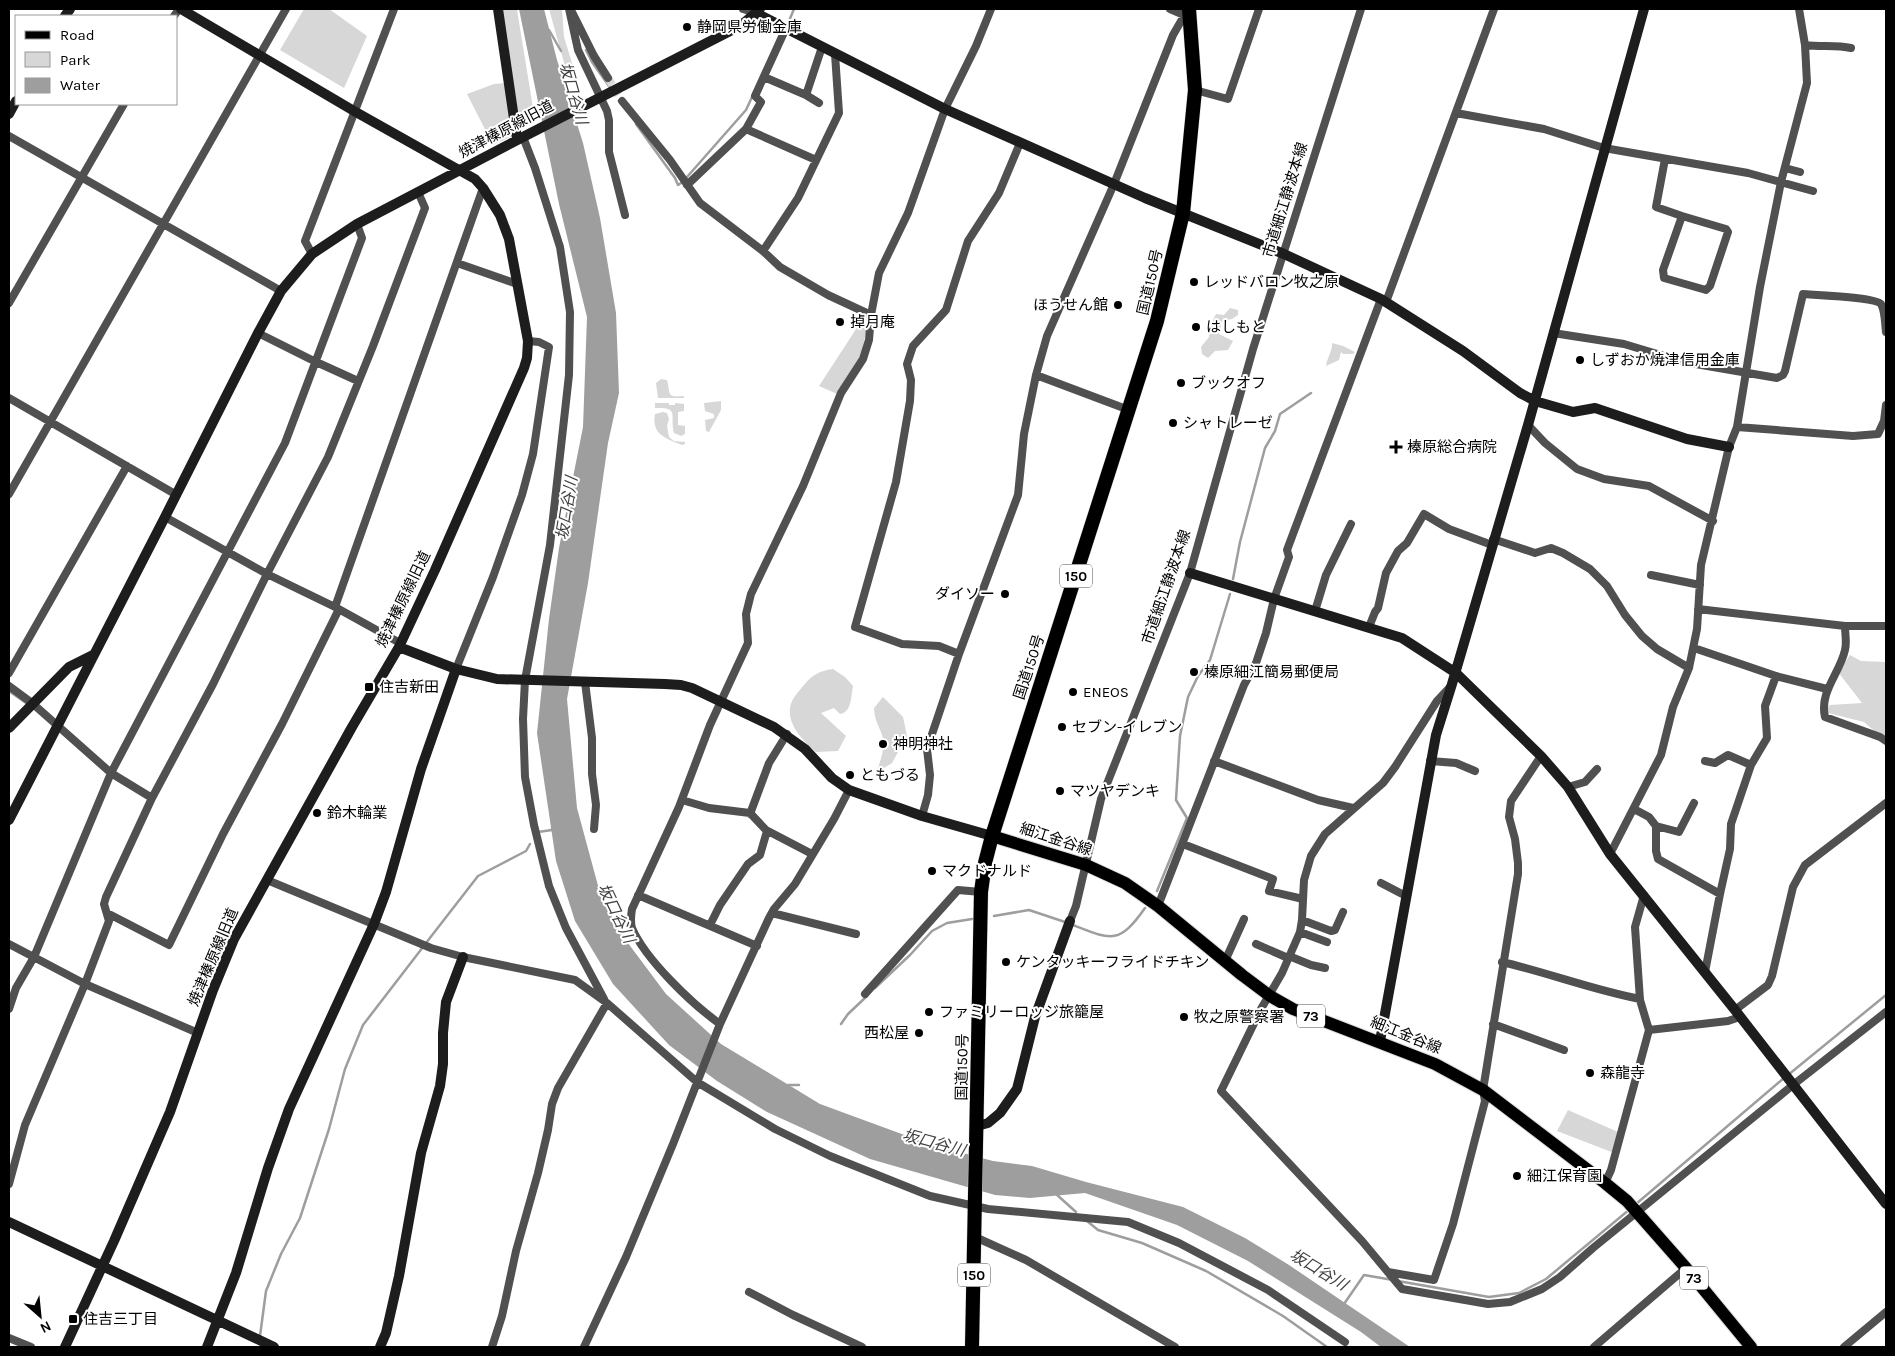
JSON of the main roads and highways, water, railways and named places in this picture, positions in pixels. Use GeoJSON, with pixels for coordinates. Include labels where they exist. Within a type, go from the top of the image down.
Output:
{"type":"FeatureCollection","features":[{"type":"Feature","properties":{"kind":"highway","name":"国道150号"},"geometry":{"type":"LineString","coordinates":[[972,1347],[981,892],[985,863],[992,836],[1157,322],[1183,213],[1195,90],[1187,11]]}},
{"type":"Feature","properties":{"kind":"main road","name":"細江金谷線"},"geometry":{"type":"LineString","coordinates":[[992,836],[1086,865],[1126,883],[1158,906],[1270,996],[1293,1009],[1380,1041],[1435,1064],[1483,1090],[1605,1182],[1634,1208],[1751,1347]]}},
{"type":"Feature","properties":{"kind":"water"},"geometry":{"type":"Polygon","coordinates":[[[519,9],[544,9],[557,60],[583,143],[600,218],[616,313],[619,393],[608,443],[588,583],[567,699],[577,808],[600,893],[619,931],[666,994],[721,1044],[820,1104],[929,1144],[993,1161],[1032,1166],[1183,1207],[1245,1238],[1289,1265],[1410,1347],[1381,1347],[1361,1332],[1248,1261],[1177,1225],[1085,1193],[1030,1198],[995,1195],[870,1159],[767,1112],[717,1081],[669,1045],[613,984],[575,921],[556,861],[537,733],[549,619],[559,548],[583,427],[587,317],[559,204],[519,9]]]}},
{"type":"Feature","properties":{"kind":"waterway"},"geometry":{"type":"LineString","coordinates":[[789,21],[794,9]]}},
{"type":"Feature","properties":{"kind":"waterway"},"geometry":{"type":"LineString","coordinates":[[549,30],[561,51]]}},
{"type":"Feature","properties":{"kind":"waterway"},"geometry":{"type":"LineString","coordinates":[[586,50],[611,89]]}},
{"type":"Feature","properties":{"kind":"waterway"},"geometry":{"type":"LineString","coordinates":[[687,177],[746,110],[752,97]]}},
{"type":"Feature","properties":{"kind":"waterway"},"geometry":{"type":"LineString","coordinates":[[636,124],[678,185],[681,183]]}},
{"type":"Feature","properties":{"kind":"waterway"},"geometry":{"type":"LineString","coordinates":[[1233,579],[1240,542],[1265,448],[1275,431],[1280,414],[1311,393]]}},
{"type":"Feature","properties":{"kind":"waterway"},"geometry":{"type":"LineString","coordinates":[[1157,891],[1187,818],[1176,800],[1180,736],[1188,697],[1198,676],[1210,660],[1230,594]]}},
{"type":"Feature","properties":{"kind":"waterway"},"geometry":{"type":"LineString","coordinates":[[9,691],[26,703]]}},
{"type":"Feature","properties":{"kind":"waterway"},"geometry":{"type":"LineString","coordinates":[[538,832],[552,830],[552,828]]}},
{"type":"Feature","properties":{"kind":"waterway"},"geometry":{"type":"LineString","coordinates":[[426,943],[478,876],[526,851],[530,844]]}},
{"type":"Feature","properties":{"kind":"waterway"},"geometry":{"type":"LineString","coordinates":[[1073,925],[1097,934],[1114,936],[1121,934],[1128,928],[1145,908]]}},
{"type":"Feature","properties":{"kind":"waterway"},"geometry":{"type":"LineString","coordinates":[[994,916],[1029,910],[1068,923]]}},
{"type":"Feature","properties":{"kind":"waterway"},"geometry":{"type":"LineString","coordinates":[[875,988],[932,931],[947,923],[972,919]]}},
{"type":"Feature","properties":{"kind":"waterway"},"geometry":{"type":"LineString","coordinates":[[260,1336],[266,1291],[281,1254],[300,1218],[329,1129],[345,1069],[363,1025],[423,947]]}},
{"type":"Feature","properties":{"kind":"waterway"},"geometry":{"type":"LineString","coordinates":[[1788,1075],[1886,995]]}},
{"type":"Feature","properties":{"kind":"waterway"},"geometry":{"type":"LineString","coordinates":[[841,1024],[848,1014],[867,996]]}},
{"type":"Feature","properties":{"kind":"waterway"},"geometry":{"type":"LineString","coordinates":[[1636,1204],[1784,1078]]}},
{"type":"Feature","properties":{"kind":"waterway"},"geometry":{"type":"LineString","coordinates":[[788,1085],[799,1085]]}},
{"type":"Feature","properties":{"kind":"waterway"},"geometry":{"type":"LineString","coordinates":[[1056,1194],[1076,1212]]}},
{"type":"Feature","properties":{"kind":"waterway"},"geometry":{"type":"LineString","coordinates":[[1398,1281],[1489,1297],[1519,1293],[1546,1279],[1630,1209]]}},
{"type":"Feature","properties":{"kind":"waterway"},"geometry":{"type":"LineString","coordinates":[[1087,1221],[1098,1230],[1142,1243],[1206,1271],[1283,1316],[1327,1347]]}},
{"type":"Feature","properties":{"kind":"waterway"},"geometry":{"type":"LineString","coordinates":[[1344,1304],[1364,1275],[1393,1280]]}},
{"type":"Feature","properties":{"kind":"tunnel"},"geometry":{"type":"LineString","coordinates":[[608,78],[622,101]]}},
{"type":"Feature","properties":{"kind":"place","name":"静岡県労働金庫"},"geometry":{"type":"Point","coordinates":[687,27]}},
{"type":"Feature","properties":{"kind":"place","name":"レッドバロン牧之原"},"geometry":{"type":"Point","coordinates":[1194,282]}},
{"type":"Feature","properties":{"kind":"place","name":"ほうせん館"},"geometry":{"type":"Point","coordinates":[1118,305]}},
{"type":"Feature","properties":{"kind":"place","name":"掉月庵"},"geometry":{"type":"Point","coordinates":[840,322]}},
{"type":"Feature","properties":{"kind":"place","name":"はしもと"},"geometry":{"type":"Point","coordinates":[1196,327]}},
{"type":"Feature","properties":{"kind":"place","name":"しずおか焼津信用金庫"},"geometry":{"type":"Point","coordinates":[1580,360]}},
{"type":"Feature","properties":{"kind":"place","name":"ブックオフ"},"geometry":{"type":"Point","coordinates":[1181,383]}},
{"type":"Feature","properties":{"kind":"place","name":"シャトレーゼ"},"geometry":{"type":"Point","coordinates":[1173,423]}},
{"type":"Feature","properties":{"kind":"place","name":"榛原総合病院"},"geometry":{"type":"Point","coordinates":[1396,447]}},
{"type":"Feature","properties":{"kind":"place","name":"ダイソー"},"geometry":{"type":"Point","coordinates":[1005,594]}},
{"type":"Feature","properties":{"kind":"place","name":"榛原細江簡易郵便局"},"geometry":{"type":"Point","coordinates":[1194,672]}},
{"type":"Feature","properties":{"kind":"place","name":"住吉新田"},"geometry":{"type":"Point","coordinates":[369,687]}},
{"type":"Feature","properties":{"kind":"place","name":"ENEOS"},"geometry":{"type":"Point","coordinates":[1073,692]}},
{"type":"Feature","properties":{"kind":"place","name":"セブン-イレブン"},"geometry":{"type":"Point","coordinates":[1062,727]}},
{"type":"Feature","properties":{"kind":"place","name":"神明神社"},"geometry":{"type":"Point","coordinates":[883,744]}},
{"type":"Feature","properties":{"kind":"place","name":"ともづる"},"geometry":{"type":"Point","coordinates":[850,775]}},
{"type":"Feature","properties":{"kind":"place","name":"マツヤデンキ"},"geometry":{"type":"Point","coordinates":[1060,791]}},
{"type":"Feature","properties":{"kind":"place","name":"鈴木輪業"},"geometry":{"type":"Point","coordinates":[317,813]}},
{"type":"Feature","properties":{"kind":"place","name":"マクドナルド"},"geometry":{"type":"Point","coordinates":[932,871]}},
{"type":"Feature","properties":{"kind":"place","name":"ケンタッキーフライドチキン"},"geometry":{"type":"Point","coordinates":[1006,962]}},
{"type":"Feature","properties":{"kind":"place","name":"ファミリーロッジ旅籠屋"},"geometry":{"type":"Point","coordinates":[929,1012]}},
{"type":"Feature","properties":{"kind":"place","name":"牧之原警察署"},"geometry":{"type":"Point","coordinates":[1184,1017]}},
{"type":"Feature","properties":{"kind":"place","name":"西松屋"},"geometry":{"type":"Point","coordinates":[919,1033]}},
{"type":"Feature","properties":{"kind":"place","name":"森龍寺"},"geometry":{"type":"Point","coordinates":[1590,1073]}},
{"type":"Feature","properties":{"kind":"place","name":"細江保育園"},"geometry":{"type":"Point","coordinates":[1517,1176]}},
{"type":"Feature","properties":{"kind":"place","name":"住吉三丁目"},"geometry":{"type":"Point","coordinates":[73,1319]}},
{"type":"Feature","properties":{"kind":"water label","name":"坂口谷川"},"geometry":{"type":"Point","coordinates":[574,93]}},
{"type":"Feature","properties":{"kind":"water label","name":"坂口谷川"},"geometry":{"type":"Point","coordinates":[566,508]}},
{"type":"Feature","properties":{"kind":"water label","name":"坂口谷川"},"geometry":{"type":"Point","coordinates":[617,913]}},
{"type":"Feature","properties":{"kind":"water label","name":"坂口谷川"},"geometry":{"type":"Point","coordinates":[934,1142]}},
{"type":"Feature","properties":{"kind":"water label","name":"坂口谷川"},"geometry":{"type":"Point","coordinates":[1319,1269]}}]}
